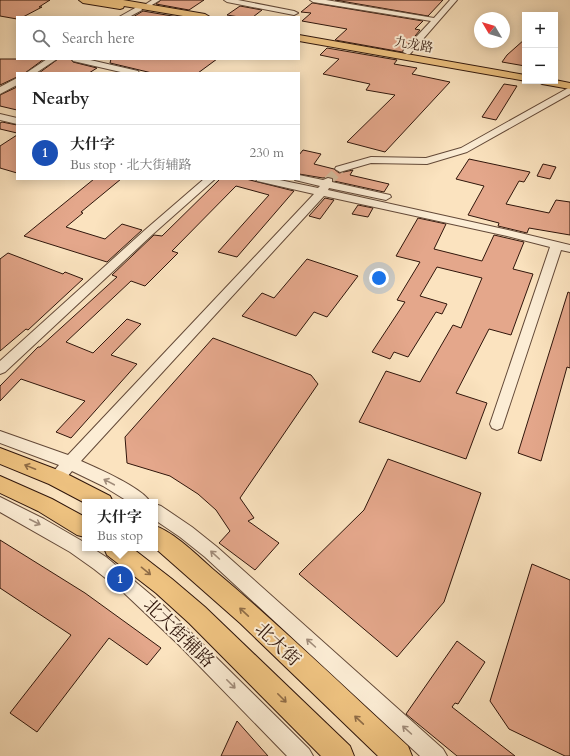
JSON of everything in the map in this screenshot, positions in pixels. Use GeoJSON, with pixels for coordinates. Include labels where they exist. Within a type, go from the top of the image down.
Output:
{"type":"FeatureCollection","features":[{"type":"Feature","properties":{"kind":"main road"},"geometry":{"type":"LineString","coordinates":[[83,0],[198,16]]}},
{"type":"Feature","properties":{"kind":"main road"},"geometry":{"type":"LineString","coordinates":[[108,0],[176,16]]}},
{"type":"Feature","properties":{"kind":"main road","name":"九龙路"},"geometry":{"type":"LineString","coordinates":[[300,33],[522,72]]}},
{"type":"Feature","properties":{"kind":"main road","name":"九龙路"},"geometry":{"type":"LineString","coordinates":[[300,38],[522,77]]}},
{"type":"Feature","properties":{"kind":"main road"},"geometry":{"type":"LineString","coordinates":[[558,79],[570,81]]}},
{"type":"Feature","properties":{"kind":"main road"},"geometry":{"type":"LineString","coordinates":[[558,84],[570,86]]}},
{"type":"Feature","properties":{"kind":"main road"},"geometry":{"type":"LineString","coordinates":[[0,456],[56,478],[97,499]]}},
{"type":"Feature","properties":{"kind":"main road"},"geometry":{"type":"LineString","coordinates":[[0,484],[45,505],[82,526]]}},
{"type":"Feature","properties":{"kind":"main road","name":"北大街"},"geometry":{"type":"LineString","coordinates":[[158,537],[225,594],[398,756]]}},
{"type":"Feature","properties":{"kind":"main road"},"geometry":{"type":"LineString","coordinates":[[119,551],[164,586],[197,615],[340,756]]}},
{"type":"Feature","properties":{"kind":"street"},"geometry":{"type":"LineString","coordinates":[[125,16],[157,0]]}},
{"type":"Feature","properties":{"kind":"street"},"geometry":{"type":"LineString","coordinates":[[227,0],[435,20]]}},
{"type":"Feature","properties":{"kind":"street"},"geometry":{"type":"LineString","coordinates":[[407,52],[454,0]]}},
{"type":"Feature","properties":{"kind":"street"},"geometry":{"type":"LineString","coordinates":[[32,72],[51,60]]}},
{"type":"Feature","properties":{"kind":"street"},"geometry":{"type":"LineString","coordinates":[[80,60],[132,72]]}},
{"type":"Feature","properties":{"kind":"street"},"geometry":{"type":"LineString","coordinates":[[0,91],[16,82]]}},
{"type":"Feature","properties":{"kind":"street"},"geometry":{"type":"LineString","coordinates":[[340,169],[371,160],[427,161],[464,150],[570,90]]}},
{"type":"Feature","properties":{"kind":"street"},"geometry":{"type":"LineString","coordinates":[[0,111],[16,115]]}},
{"type":"Feature","properties":{"kind":"street"},"geometry":{"type":"LineString","coordinates":[[0,118],[16,122]]}},
{"type":"Feature","properties":{"kind":"street"},"geometry":{"type":"LineString","coordinates":[[300,178],[570,250]]}},
{"type":"Feature","properties":{"kind":"street"},"geometry":{"type":"LineString","coordinates":[[0,369],[149,232],[209,180]]}},
{"type":"Feature","properties":{"kind":"street"},"geometry":{"type":"LineString","coordinates":[[270,180],[325,186],[425,206]]}},
{"type":"Feature","properties":{"kind":"street"},"geometry":{"type":"LineString","coordinates":[[56,478],[325,186]]}},
{"type":"Feature","properties":{"kind":"street"},"geometry":{"type":"LineString","coordinates":[[497,424],[556,246]]}},
{"type":"Feature","properties":{"kind":"street"},"geometry":{"type":"LineString","coordinates":[[0,437],[70,463],[137,499]]}},
{"type":"Feature","properties":{"kind":"street","name":"北大街辅路"},"geometry":{"type":"LineString","coordinates":[[0,504],[45,527],[100,563],[128,586],[186,639],[302,756]]}},
{"type":"Feature","properties":{"kind":"street"},"geometry":{"type":"LineString","coordinates":[[158,513],[186,532],[211,552],[436,756]]}},
{"type":"Feature","properties":{"kind":"building"},"geometry":{"type":"Polygon","coordinates":[[[0,0],[50,0],[39,7],[42,7],[25,16],[16,16],[16,19],[0,16],[0,0]]]}},
{"type":"Feature","properties":{"kind":"building"},"geometry":{"type":"Polygon","coordinates":[[[161,0],[204,0],[189,10],[156,4],[161,0]]]}},
{"type":"Feature","properties":{"kind":"building"},"geometry":{"type":"Polygon","coordinates":[[[335,0],[443,0],[428,16],[335,0]]]}},
{"type":"Feature","properties":{"kind":"building"},"geometry":{"type":"Polygon","coordinates":[[[312,3],[423,21],[415,29],[420,30],[402,52],[335,40],[347,29],[302,21],[311,13],[301,12],[312,3]]]}},
{"type":"Feature","properties":{"kind":"building"},"geometry":{"type":"Polygon","coordinates":[[[240,6],[262,10],[254,16],[227,15],[240,6]]]}},
{"type":"Feature","properties":{"kind":"building"},"geometry":{"type":"Polygon","coordinates":[[[143,11],[172,16],[135,16],[143,11]]]}},
{"type":"Feature","properties":{"kind":"building"},"geometry":{"type":"Polygon","coordinates":[[[522,42],[522,65],[502,62],[507,55],[522,42]]]}},
{"type":"Feature","properties":{"kind":"building"},"geometry":{"type":"Polygon","coordinates":[[[327,48],[397,60],[394,64],[417,68],[412,74],[450,82],[385,152],[347,142],[395,95],[366,90],[370,84],[323,74],[339,59],[320,55],[327,48]]]}},
{"type":"Feature","properties":{"kind":"building"},"geometry":{"type":"Polygon","coordinates":[[[0,59],[43,60],[26,72],[16,72],[16,77],[0,85],[0,59]]]}},
{"type":"Feature","properties":{"kind":"building"},"geometry":{"type":"Polygon","coordinates":[[[57,60],[72,60],[73,62],[97,68],[91,72],[40,72],[57,60]]]}},
{"type":"Feature","properties":{"kind":"building"},"geometry":{"type":"Polygon","coordinates":[[[111,60],[216,60],[199,72],[148,72],[110,63],[111,60]]]}},
{"type":"Feature","properties":{"kind":"building"},"geometry":{"type":"Polygon","coordinates":[[[504,84],[517,86],[496,120],[482,117],[504,84]]]}},
{"type":"Feature","properties":{"kind":"building"},"geometry":{"type":"Polygon","coordinates":[[[16,87],[16,110],[0,106],[0,95],[16,87]]]}},
{"type":"Feature","properties":{"kind":"building"},"geometry":{"type":"Polygon","coordinates":[[[2,122],[16,125],[16,133],[0,129],[0,123],[2,122]]]}},
{"type":"Feature","properties":{"kind":"building"},"geometry":{"type":"Polygon","coordinates":[[[16,136],[16,173],[0,168],[0,146],[16,136]]]}},
{"type":"Feature","properties":{"kind":"building"},"geometry":{"type":"Polygon","coordinates":[[[303,150],[321,154],[314,164],[334,169],[339,173],[353,170],[350,175],[389,184],[384,192],[334,181],[333,178],[300,174],[300,154],[303,150]]]}},
{"type":"Feature","properties":{"kind":"building"},"geometry":{"type":"Polygon","coordinates":[[[469,159],[530,172],[524,182],[519,181],[506,204],[549,213],[556,200],[570,202],[570,235],[529,228],[527,233],[498,226],[499,223],[468,215],[484,186],[456,179],[469,159]]]}},
{"type":"Feature","properties":{"kind":"building"},"geometry":{"type":"Polygon","coordinates":[[[543,164],[556,167],[550,179],[537,176],[543,164]]]}},
{"type":"Feature","properties":{"kind":"building"},"geometry":{"type":"Polygon","coordinates":[[[93,180],[120,180],[81,212],[83,213],[66,227],[105,239],[122,224],[142,230],[107,262],[24,236],[93,180]]]}},
{"type":"Feature","properties":{"kind":"building"},"geometry":{"type":"Polygon","coordinates":[[[219,180],[250,180],[294,191],[237,257],[218,252],[269,195],[236,186],[172,251],[178,253],[145,286],[131,281],[66,342],[93,353],[127,319],[141,324],[111,355],[137,364],[71,438],[56,432],[85,401],[21,379],[0,401],[0,386],[38,347],[40,347],[117,277],[112,275],[154,235],[162,236],[219,180]]]}},
{"type":"Feature","properties":{"kind":"building"},"geometry":{"type":"Polygon","coordinates":[[[325,198],[334,200],[320,219],[309,216],[325,198]]]}},
{"type":"Feature","properties":{"kind":"building"},"geometry":{"type":"Polygon","coordinates":[[[358,205],[373,208],[368,217],[352,214],[358,205]]]}},
{"type":"Feature","properties":{"kind":"building"},"geometry":{"type":"Polygon","coordinates":[[[418,218],[446,224],[434,249],[482,261],[494,235],[524,242],[513,269],[533,274],[511,335],[489,329],[456,393],[487,403],[466,459],[359,422],[386,371],[420,382],[453,325],[461,328],[482,278],[437,267],[420,296],[447,304],[442,314],[436,312],[408,357],[394,352],[390,359],[372,352],[405,302],[397,300],[420,262],[396,256],[418,218]]]}},
{"type":"Feature","properties":{"kind":"building"},"geometry":{"type":"Polygon","coordinates":[[[8,253],[63,274],[65,272],[83,279],[28,330],[26,329],[0,351],[0,259],[8,253]]]}},
{"type":"Feature","properties":{"kind":"building"},"geometry":{"type":"Polygon","coordinates":[[[307,259],[358,276],[327,317],[314,312],[296,336],[242,316],[262,293],[274,298],[307,259]]]}},
{"type":"Feature","properties":{"kind":"building"},"geometry":{"type":"Polygon","coordinates":[[[568,292],[570,293],[570,368],[567,367],[541,461],[518,453],[568,292]]]}},
{"type":"Feature","properties":{"kind":"building"},"geometry":{"type":"Polygon","coordinates":[[[213,338],[311,375],[318,384],[240,498],[254,518],[248,521],[279,543],[255,570],[219,543],[230,531],[216,510],[198,494],[170,476],[127,463],[125,437],[213,338]]]}},
{"type":"Feature","properties":{"kind":"building"},"geometry":{"type":"Polygon","coordinates":[[[388,459],[481,493],[444,602],[397,657],[299,574],[364,510],[388,459]]]}},
{"type":"Feature","properties":{"kind":"building"},"geometry":{"type":"Polygon","coordinates":[[[0,540],[85,593],[161,648],[147,665],[109,638],[37,732],[10,713],[71,635],[0,588],[0,540]]]}},
{"type":"Feature","properties":{"kind":"building"},"geometry":{"type":"Polygon","coordinates":[[[532,564],[570,580],[570,756],[565,756],[509,729],[490,701],[532,564]]]}},
{"type":"Feature","properties":{"kind":"building"},"geometry":{"type":"Polygon","coordinates":[[[457,641],[485,662],[458,704],[455,703],[452,707],[515,756],[457,756],[406,714],[457,641]]]}},
{"type":"Feature","properties":{"kind":"building"},"geometry":{"type":"Polygon","coordinates":[[[237,721],[268,756],[221,756],[237,721]]]}},
{"type":"Feature","properties":{"kind":"tunnel"},"geometry":{"type":"LineString","coordinates":[[328,181],[340,169]]}},
{"type":"Feature","properties":{"kind":"place","name":"大什字"},"geometry":{"type":"Point","coordinates":[120,579]}}]}
